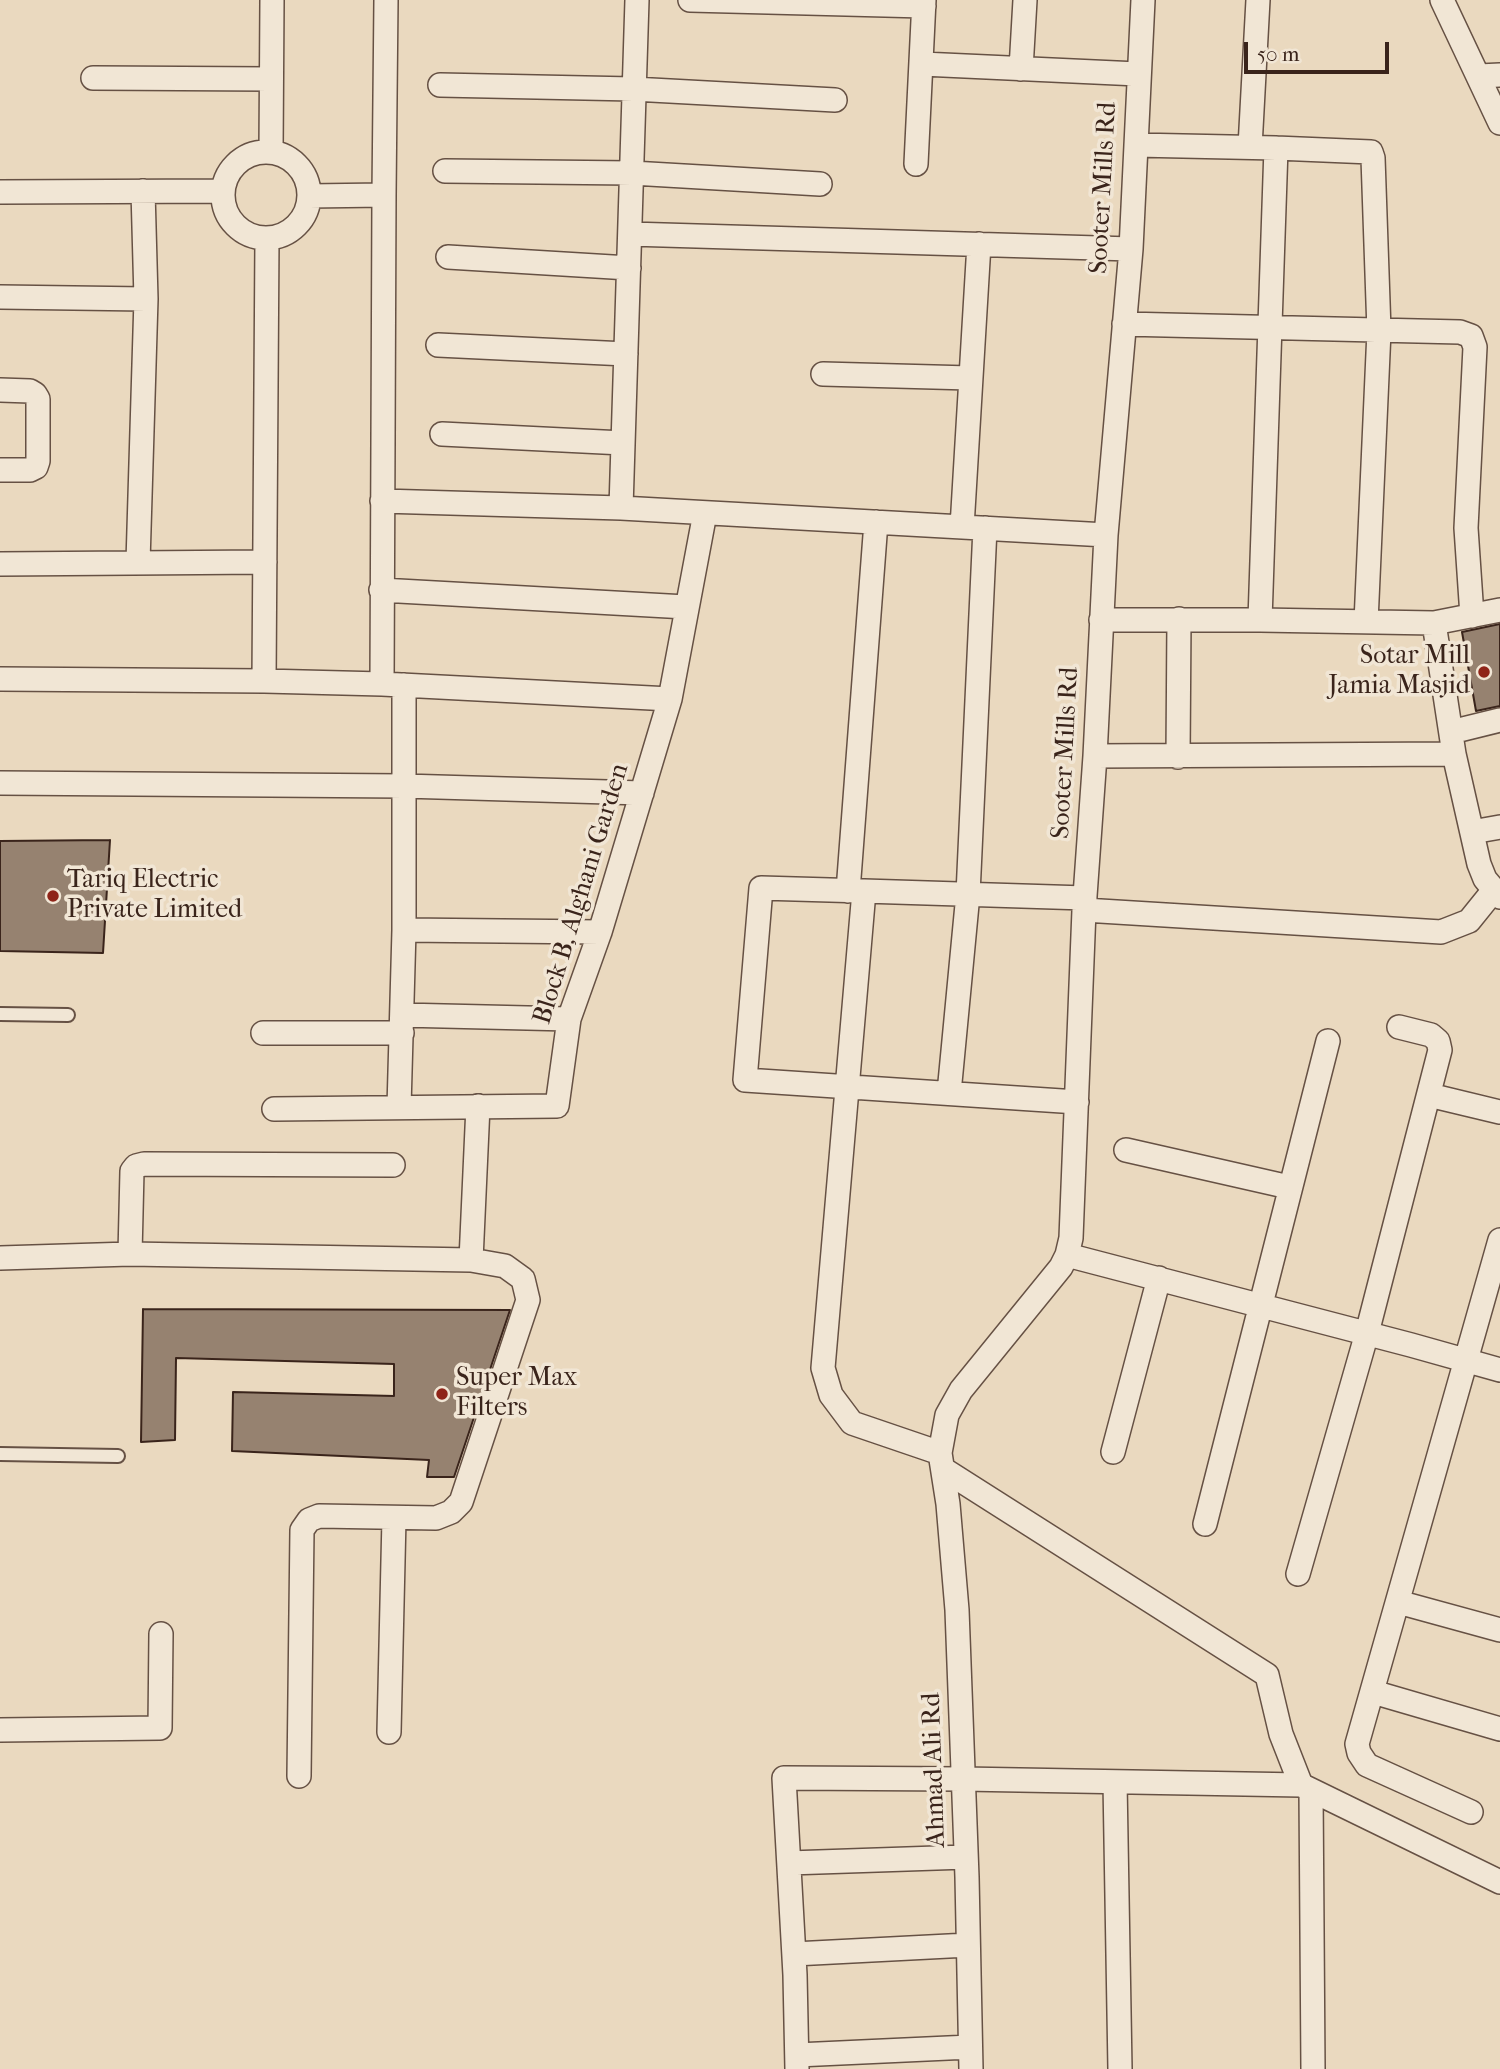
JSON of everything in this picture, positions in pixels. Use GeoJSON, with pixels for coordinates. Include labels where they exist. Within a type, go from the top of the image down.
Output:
{"type":"FeatureCollection","features":[{"type":"Feature","properties":{"kind":"street"},"geometry":{"type":"LineString","coordinates":[[271,152],[272,0]]}},
{"type":"Feature","properties":{"kind":"street"},"geometry":{"type":"LineString","coordinates":[[386,0],[381,590],[404,786],[404,930],[399,1107]]}},
{"type":"Feature","properties":{"kind":"street"},"geometry":{"type":"LineString","coordinates":[[621,508],[637,0]]}},
{"type":"Feature","properties":{"kind":"street"},"geometry":{"type":"LineString","coordinates":[[690,0],[924,3],[916,164]]}},
{"type":"Feature","properties":{"kind":"street"},"geometry":{"type":"LineString","coordinates":[[1021,69],[1025,0]]}},
{"type":"Feature","properties":{"kind":"street","name":"Sooter Mills Rd"},"geometry":{"type":"LineString","coordinates":[[942,1461],[947,1415],[961,1390],[1047,1286],[1067,1255],[1071,1238],[1084,904],[1095,756],[1106,535],[1131,249],[1143,0]]}},
{"type":"Feature","properties":{"kind":"street"},"geometry":{"type":"LineString","coordinates":[[1250,147],[1258,0]]}},
{"type":"Feature","properties":{"kind":"street"},"geometry":{"type":"LineString","coordinates":[[1442,0],[1489,75],[1500,123]]}},
{"type":"Feature","properties":{"kind":"street"},"geometry":{"type":"LineString","coordinates":[[922,64],[1138,75]]}},
{"type":"Feature","properties":{"kind":"street"},"geometry":{"type":"LineString","coordinates":[[93,78],[270,79]]}},
{"type":"Feature","properties":{"kind":"street"},"geometry":{"type":"LineString","coordinates":[[440,85],[634,89],[835,100]]}},
{"type":"Feature","properties":{"kind":"street"},"geometry":{"type":"LineString","coordinates":[[1136,145],[1371,152],[1378,331],[1366,622]]}},
{"type":"Feature","properties":{"kind":"street"},"geometry":{"type":"LineString","coordinates":[[1260,620],[1276,148]]}},
{"type":"Feature","properties":{"kind":"street"},"geometry":{"type":"LineString","coordinates":[[257,152],[271,152],[283,155],[302,171],[308,183],[309,196],[307,209],[301,220],[280,235],[267,238],[253,236],[230,219],[224,206],[223,191],[233,166],[244,157],[257,152]]}},
{"type":"Feature","properties":{"kind":"street"},"geometry":{"type":"LineString","coordinates":[[446,171],[632,173],[820,184]]}},
{"type":"Feature","properties":{"kind":"street"},"geometry":{"type":"LineString","coordinates":[[138,562],[146,299],[143,191]]}},
{"type":"Feature","properties":{"kind":"street"},"geometry":{"type":"LineString","coordinates":[[0,192],[223,191]]}},
{"type":"Feature","properties":{"kind":"street"},"geometry":{"type":"LineString","coordinates":[[309,196],[384,195]]}},
{"type":"Feature","properties":{"kind":"street"},"geometry":{"type":"LineString","coordinates":[[630,234],[1131,249]]}},
{"type":"Feature","properties":{"kind":"street"},"geometry":{"type":"LineString","coordinates":[[264,681],[267,238]]}},
{"type":"Feature","properties":{"kind":"street"},"geometry":{"type":"LineString","coordinates":[[962,527],[979,244]]}},
{"type":"Feature","properties":{"kind":"street"},"geometry":{"type":"LineString","coordinates":[[448,257],[629,268]]}},
{"type":"Feature","properties":{"kind":"street"},"geometry":{"type":"LineString","coordinates":[[0,297],[146,299]]}},
{"type":"Feature","properties":{"kind":"street"},"geometry":{"type":"LineString","coordinates":[[1124,324],[1460,332],[1471,337],[1475,347],[1466,528],[1472,616]]}},
{"type":"Feature","properties":{"kind":"street"},"geometry":{"type":"LineString","coordinates":[[438,345],[626,354]]}},
{"type":"Feature","properties":{"kind":"street"},"geometry":{"type":"LineString","coordinates":[[823,374],[970,378]]}},
{"type":"Feature","properties":{"kind":"street"},"geometry":{"type":"LineString","coordinates":[[0,390],[30,391],[38,399],[38,461],[36,467],[30,470],[0,470]]}},
{"type":"Feature","properties":{"kind":"street"},"geometry":{"type":"LineString","coordinates":[[442,435],[623,443]]}},
{"type":"Feature","properties":{"kind":"street"},"geometry":{"type":"LineString","coordinates":[[382,501],[621,508],[1106,535]]}},
{"type":"Feature","properties":{"kind":"street","name":"Block B, Alghani Garden"},"geometry":{"type":"LineString","coordinates":[[478,1106],[557,1106],[569,1019],[600,932],[670,699],[705,513]]}},
{"type":"Feature","properties":{"kind":"street"},"geometry":{"type":"LineString","coordinates":[[876,522],[847,1086],[823,1368],[831,1395],[852,1423],[942,1461],[1267,1675],[1281,1734],[1306,1788],[1313,2069]]}},
{"type":"Feature","properties":{"kind":"street"},"geometry":{"type":"LineString","coordinates":[[949,1093],[968,894],[985,528]]}},
{"type":"Feature","properties":{"kind":"street"},"geometry":{"type":"LineString","coordinates":[[0,564],[265,562]]}},
{"type":"Feature","properties":{"kind":"street"},"geometry":{"type":"LineString","coordinates":[[381,590],[686,607]]}},
{"type":"Feature","properties":{"kind":"street"},"geometry":{"type":"LineString","coordinates":[[1101,620],[1434,624],[1500,610]]}},
{"type":"Feature","properties":{"kind":"street"},"geometry":{"type":"LineString","coordinates":[[1178,757],[1179,619]]}},
{"type":"Feature","properties":{"kind":"street"},"geometry":{"type":"LineString","coordinates":[[1077,1102],[745,1080],[761,888],[968,894],[1441,932],[1469,921],[1497,894],[1479,864],[1452,743],[1434,624]]}},
{"type":"Feature","properties":{"kind":"street"},"geometry":{"type":"LineString","coordinates":[[0,679],[264,681],[670,699]]}},
{"type":"Feature","properties":{"kind":"street"},"geometry":{"type":"LineString","coordinates":[[1095,756],[1178,757],[1452,743],[1500,720]]}},
{"type":"Feature","properties":{"kind":"street"},"geometry":{"type":"LineString","coordinates":[[0,783],[404,786],[642,793]]}},
{"type":"Feature","properties":{"kind":"street"},"geometry":{"type":"LineString","coordinates":[[1472,832],[1500,827]]}},
{"type":"Feature","properties":{"kind":"street"},"geometry":{"type":"LineString","coordinates":[[404,930],[600,932]]}},
{"type":"Feature","properties":{"kind":"street"},"geometry":{"type":"LineString","coordinates":[[263,1033],[402,1024],[569,1019]]}},
{"type":"Feature","properties":{"kind":"street"},"geometry":{"type":"LineString","coordinates":[[1298,1574],[1367,1333],[1440,1050],[1438,1041],[1431,1035],[1399,1027]]}},
{"type":"Feature","properties":{"kind":"street"},"geometry":{"type":"LineString","coordinates":[[1205,1524],[1328,1041]]}},
{"type":"Feature","properties":{"kind":"street"},"geometry":{"type":"LineString","coordinates":[[1429,1095],[1500,1112]]}},
{"type":"Feature","properties":{"kind":"street"},"geometry":{"type":"LineString","coordinates":[[274,1109],[478,1106],[471,1260]]}},
{"type":"Feature","properties":{"kind":"street"},"geometry":{"type":"LineString","coordinates":[[1126,1150],[1289,1187]]}},
{"type":"Feature","properties":{"kind":"street"},"geometry":{"type":"LineString","coordinates":[[130,1254],[132,1171],[136,1166],[393,1165]]}},
{"type":"Feature","properties":{"kind":"street"},"geometry":{"type":"LineString","coordinates":[[1471,1812],[1367,1765],[1359,1754],[1357,1744],[1500,1240]]}},
{"type":"Feature","properties":{"kind":"street"},"geometry":{"type":"LineString","coordinates":[[0,1258],[130,1254],[471,1260],[505,1266],[523,1279],[527,1300],[461,1502],[451,1512],[436,1518],[319,1516],[309,1520],[302,1530],[299,1776]]}},
{"type":"Feature","properties":{"kind":"street"},"geometry":{"type":"LineString","coordinates":[[1067,1255],[1500,1370]]}},
{"type":"Feature","properties":{"kind":"street"},"geometry":{"type":"LineString","coordinates":[[1112,1452],[1159,1278]]}},
{"type":"Feature","properties":{"kind":"street","name":"Ahmad Ali Rd"},"geometry":{"type":"LineString","coordinates":[[942,1461],[957,1610],[970,2058]]}},
{"type":"Feature","properties":{"kind":"street"},"geometry":{"type":"LineString","coordinates":[[388,1732],[394,1518]]}},
{"type":"Feature","properties":{"kind":"street"},"geometry":{"type":"LineString","coordinates":[[1398,1602],[1500,1630]]}},
{"type":"Feature","properties":{"kind":"street"},"geometry":{"type":"LineString","coordinates":[[0,1730],[160,1728],[161,1634]]}},
{"type":"Feature","properties":{"kind":"street"},"geometry":{"type":"LineString","coordinates":[[1373,1692],[1500,1729]]}},
{"type":"Feature","properties":{"kind":"street"},"geometry":{"type":"LineString","coordinates":[[970,2058],[797,2062],[785,1778],[963,1779],[1306,1788],[1500,1882]]}},
{"type":"Feature","properties":{"kind":"street"},"geometry":{"type":"LineString","coordinates":[[1115,1782],[1120,2069]]}},
{"type":"Feature","properties":{"kind":"street"},"geometry":{"type":"LineString","coordinates":[[789,1863],[966,1857]]}},
{"type":"Feature","properties":{"kind":"street"},"geometry":{"type":"LineString","coordinates":[[794,1954],[968,1944]]}},
{"type":"Feature","properties":{"kind":"lane"},"geometry":{"type":"LineString","coordinates":[[0,1014],[68,1015]]}},
{"type":"Feature","properties":{"kind":"lane"},"geometry":{"type":"LineString","coordinates":[[0,1454],[118,1455]]}},
{"type":"Feature","properties":{"kind":"building","name":"Sotar Mill Jamia Masjid"},"geometry":{"type":"Polygon","coordinates":[[[1500,624],[1500,706],[1476,711],[1462,632],[1500,624]]]}},
{"type":"Feature","properties":{"kind":"building","name":"Tariq Electric Private Limited"},"geometry":{"type":"Polygon","coordinates":[[[110,840],[103,953],[0,951],[0,841],[110,840]]]}},
{"type":"Feature","properties":{"kind":"building","name":"Super Max Filters"},"geometry":{"type":"Polygon","coordinates":[[[143,1309],[510,1310],[454,1477],[427,1477],[429,1460],[232,1451],[233,1392],[394,1396],[394,1364],[176,1358],[175,1440],[141,1442],[143,1309]]]}},
{"type":"Feature","properties":{"kind":"place","name":"Sotar Mill Jamia Masjid"},"geometry":{"type":"Point","coordinates":[1484,672]}},
{"type":"Feature","properties":{"kind":"place","name":"Tariq Electric Private Limited"},"geometry":{"type":"Point","coordinates":[53,896]}},
{"type":"Feature","properties":{"kind":"place","name":"Super Max Filters"},"geometry":{"type":"Point","coordinates":[442,1394]}}]}
